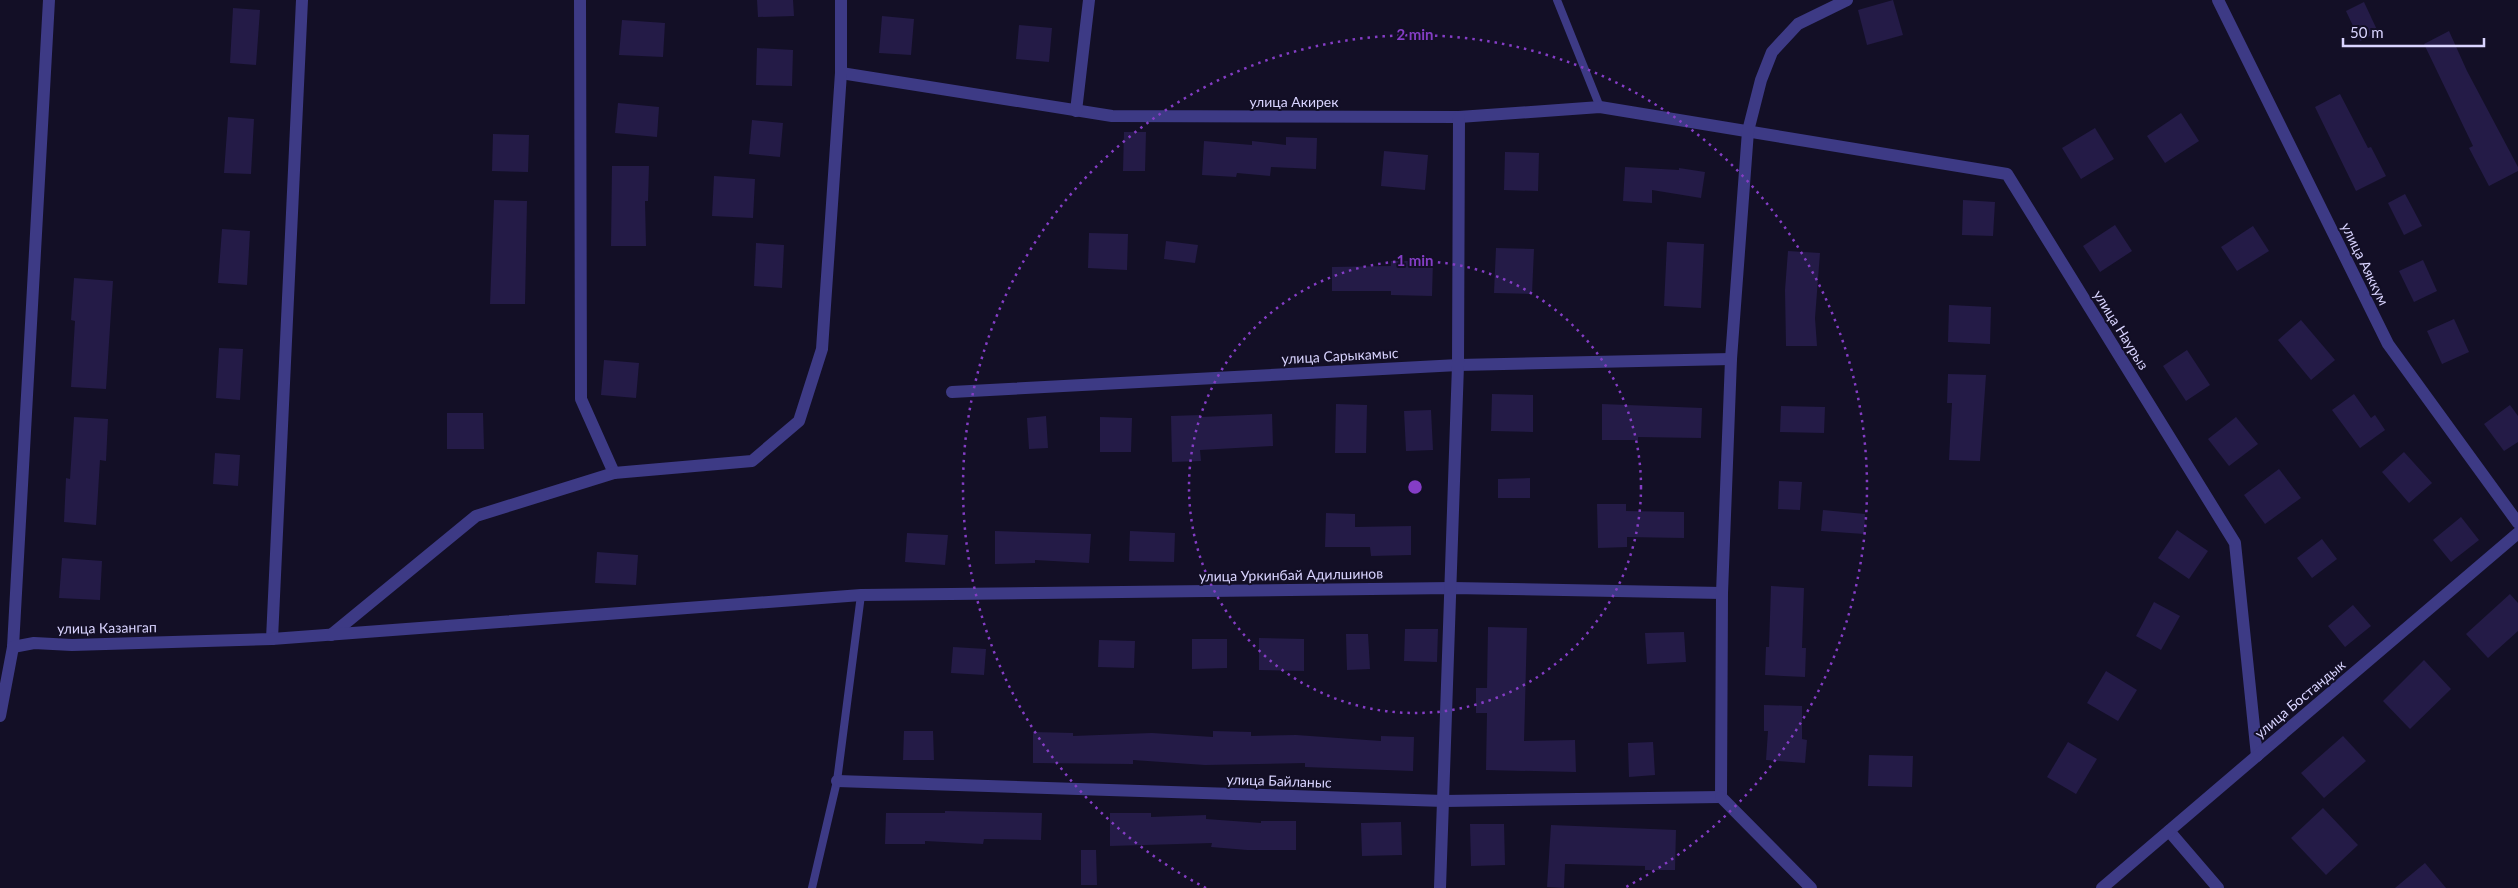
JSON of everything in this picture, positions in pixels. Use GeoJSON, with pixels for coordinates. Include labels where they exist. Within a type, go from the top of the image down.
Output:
{"type":"FeatureCollection","features":[{"type":"Feature","properties":{"kind":"street"},"geometry":{"type":"LineString","coordinates":[[0,716],[13,647],[49,0]]}},
{"type":"Feature","properties":{"kind":"street"},"geometry":{"type":"LineString","coordinates":[[272,639],[302,0]]}},
{"type":"Feature","properties":{"kind":"street"},"geometry":{"type":"LineString","coordinates":[[580,0],[582,399],[614,473]]}},
{"type":"Feature","properties":{"kind":"street"},"geometry":{"type":"LineString","coordinates":[[331,635],[476,516],[614,473],[752,461],[799,421],[822,349],[842,73],[841,0]]}},
{"type":"Feature","properties":{"kind":"street"},"geometry":{"type":"LineString","coordinates":[[1076,111],[1089,0]]}},
{"type":"Feature","properties":{"kind":"street"},"geometry":{"type":"LineString","coordinates":[[1810,888],[1720,797],[1722,593],[1731,358],[1748,131],[1761,80],[1772,52],[1798,24],[1846,0]]}},
{"type":"Feature","properties":{"kind":"street","name":"улица Аяккум"},"geometry":{"type":"LineString","coordinates":[[2218,0],[2388,344],[2518,523]]}},
{"type":"Feature","properties":{"kind":"street","name":"улица Акирек"},"geometry":{"type":"LineString","coordinates":[[842,73],[1112,116],[1458,117],[1600,107],[1748,131]]}},
{"type":"Feature","properties":{"kind":"street"},"geometry":{"type":"LineString","coordinates":[[1440,888],[1452,588],[1458,365],[1458,117]]}},
{"type":"Feature","properties":{"kind":"street","name":"улица Наурыз"},"geometry":{"type":"LineString","coordinates":[[1748,131],[2006,174],[2235,543],[2257,756]]}},
{"type":"Feature","properties":{"kind":"street","name":"улица Сарыкамыс"},"geometry":{"type":"LineString","coordinates":[[952,392],[1458,365],[1731,358]]}},
{"type":"Feature","properties":{"kind":"street","name":"улица Бостандык"},"geometry":{"type":"LineString","coordinates":[[2102,888],[2518,533]]}},
{"type":"Feature","properties":{"kind":"street","name":"улица Уркинбай Адилшинов"},"geometry":{"type":"LineString","coordinates":[[331,635],[861,595],[1452,588],[1722,593]]}},
{"type":"Feature","properties":{"kind":"street","name":"улица Казангап"},"geometry":{"type":"LineString","coordinates":[[13,647],[34,643],[72,645],[272,639],[331,635]]}},
{"type":"Feature","properties":{"kind":"street","name":"улица Байланыс"},"geometry":{"type":"LineString","coordinates":[[837,781],[1444,801],[1720,797]]}},
{"type":"Feature","properties":{"kind":"street"},"geometry":{"type":"LineString","coordinates":[[2169,831],[2218,888]]}},
{"type":"Feature","properties":{"kind":"lane"},"geometry":{"type":"LineString","coordinates":[[1557,0],[1600,107]]}},
{"type":"Feature","properties":{"kind":"lane"},"geometry":{"type":"LineString","coordinates":[[812,888],[837,781],[861,595]]}},
{"type":"Feature","properties":{"kind":"building"},"geometry":{"type":"Polygon","coordinates":[[[757,0],[793,0],[794,16],[758,17],[757,0]]]}},
{"type":"Feature","properties":{"kind":"building"},"geometry":{"type":"Polygon","coordinates":[[[1893,0],[1903,35],[1867,45],[1858,10],[1893,0]]]}},
{"type":"Feature","properties":{"kind":"building"},"geometry":{"type":"Polygon","coordinates":[[[2364,2],[2378,32],[2360,41],[2346,11],[2364,2]]]}},
{"type":"Feature","properties":{"kind":"building"},"geometry":{"type":"Polygon","coordinates":[[[233,8],[260,10],[256,65],[230,63],[233,8]]]}},
{"type":"Feature","properties":{"kind":"building"},"geometry":{"type":"Polygon","coordinates":[[[882,16],[914,19],[911,55],[879,53],[882,16]]]}},
{"type":"Feature","properties":{"kind":"building"},"geometry":{"type":"Polygon","coordinates":[[[622,20],[665,23],[663,57],[619,55],[622,20]]]}},
{"type":"Feature","properties":{"kind":"building"},"geometry":{"type":"Polygon","coordinates":[[[1019,25],[1052,28],[1049,62],[1016,59],[1019,25]]]}},
{"type":"Feature","properties":{"kind":"building"},"geometry":{"type":"Polygon","coordinates":[[[2449,31],[2467,71],[2518,167],[2518,171],[2489,186],[2469,148],[2473,146],[2424,44],[2449,31]]]}},
{"type":"Feature","properties":{"kind":"building"},"geometry":{"type":"Polygon","coordinates":[[[757,48],[793,50],[792,86],[756,85],[757,48]]]}},
{"type":"Feature","properties":{"kind":"building"},"geometry":{"type":"Polygon","coordinates":[[[2340,94],[2368,148],[2371,147],[2386,176],[2356,191],[2315,107],[2340,94]]]}},
{"type":"Feature","properties":{"kind":"building"},"geometry":{"type":"Polygon","coordinates":[[[618,103],[659,107],[657,137],[615,133],[618,103]]]}},
{"type":"Feature","properties":{"kind":"building"},"geometry":{"type":"Polygon","coordinates":[[[2181,113],[2199,141],[2165,163],[2147,136],[2181,113]]]}},
{"type":"Feature","properties":{"kind":"building"},"geometry":{"type":"Polygon","coordinates":[[[228,117],[254,119],[251,174],[224,173],[228,117]]]}},
{"type":"Feature","properties":{"kind":"building"},"geometry":{"type":"Polygon","coordinates":[[[752,120],[783,123],[780,157],[749,154],[752,120]]]}},
{"type":"Feature","properties":{"kind":"building"},"geometry":{"type":"Polygon","coordinates":[[[2095,128],[2114,159],[2081,179],[2062,148],[2095,128]]]}},
{"type":"Feature","properties":{"kind":"building"},"geometry":{"type":"Polygon","coordinates":[[[1124,132],[1146,132],[1145,171],[1123,171],[1124,132]]]}},
{"type":"Feature","properties":{"kind":"building"},"geometry":{"type":"Polygon","coordinates":[[[493,134],[529,135],[528,172],[492,171],[493,134]]]}},
{"type":"Feature","properties":{"kind":"building"},"geometry":{"type":"Polygon","coordinates":[[[1286,137],[1317,138],[1316,169],[1271,167],[1270,176],[1237,173],[1236,177],[1202,175],[1204,141],[1252,145],[1252,141],[1286,145],[1286,137]]]}},
{"type":"Feature","properties":{"kind":"building"},"geometry":{"type":"Polygon","coordinates":[[[1384,151],[1428,155],[1425,190],[1381,186],[1384,151]]]}},
{"type":"Feature","properties":{"kind":"building"},"geometry":{"type":"Polygon","coordinates":[[[1505,152],[1539,153],[1538,191],[1504,190],[1505,152]]]}},
{"type":"Feature","properties":{"kind":"building"},"geometry":{"type":"Polygon","coordinates":[[[612,166],[649,166],[648,201],[645,201],[646,246],[611,246],[612,166]]]}},
{"type":"Feature","properties":{"kind":"building"},"geometry":{"type":"Polygon","coordinates":[[[1625,167],[1679,170],[1679,168],[1705,172],[1701,198],[1652,190],[1652,203],[1623,201],[1625,167]]]}},
{"type":"Feature","properties":{"kind":"building"},"geometry":{"type":"Polygon","coordinates":[[[714,176],[755,179],[753,218],[712,216],[714,176]]]}},
{"type":"Feature","properties":{"kind":"building"},"geometry":{"type":"Polygon","coordinates":[[[2405,194],[2422,226],[2404,235],[2388,203],[2405,194]]]}},
{"type":"Feature","properties":{"kind":"building"},"geometry":{"type":"Polygon","coordinates":[[[494,200],[527,201],[525,304],[490,304],[494,200]]]}},
{"type":"Feature","properties":{"kind":"building"},"geometry":{"type":"Polygon","coordinates":[[[1963,200],[1995,202],[1993,236],[1962,235],[1963,200]]]}},
{"type":"Feature","properties":{"kind":"building"},"geometry":{"type":"Polygon","coordinates":[[[2115,225],[2132,251],[2100,272],[2083,246],[2115,225]]]}},
{"type":"Feature","properties":{"kind":"building"},"geometry":{"type":"Polygon","coordinates":[[[2253,226],[2269,251],[2237,271],[2221,247],[2253,226]]]}},
{"type":"Feature","properties":{"kind":"building"},"geometry":{"type":"Polygon","coordinates":[[[222,229],[250,231],[247,285],[218,283],[222,229]]]}},
{"type":"Feature","properties":{"kind":"building"},"geometry":{"type":"Polygon","coordinates":[[[1089,233],[1128,234],[1127,270],[1088,268],[1089,233]]]}},
{"type":"Feature","properties":{"kind":"building"},"geometry":{"type":"Polygon","coordinates":[[[1166,241],[1198,245],[1195,263],[1164,259],[1166,241]]]}},
{"type":"Feature","properties":{"kind":"building"},"geometry":{"type":"Polygon","coordinates":[[[1667,242],[1704,244],[1701,308],[1664,306],[1667,242]]]}},
{"type":"Feature","properties":{"kind":"building"},"geometry":{"type":"Polygon","coordinates":[[[756,243],[784,245],[782,288],[754,286],[756,243]]]}},
{"type":"Feature","properties":{"kind":"building"},"geometry":{"type":"Polygon","coordinates":[[[1496,248],[1534,249],[1532,294],[1494,293],[1496,248]]]}},
{"type":"Feature","properties":{"kind":"building"},"geometry":{"type":"Polygon","coordinates":[[[1788,251],[1820,253],[1815,318],[1817,346],[1786,346],[1785,290],[1788,251]]]}},
{"type":"Feature","properties":{"kind":"building"},"geometry":{"type":"Polygon","coordinates":[[[2423,260],[2437,291],[2414,302],[2399,271],[2423,260]]]}},
{"type":"Feature","properties":{"kind":"building"},"geometry":{"type":"Polygon","coordinates":[[[1391,261],[1433,261],[1432,296],[1391,295],[1391,291],[1332,291],[1332,267],[1391,266],[1391,261]]]}},
{"type":"Feature","properties":{"kind":"building"},"geometry":{"type":"Polygon","coordinates":[[[74,278],[113,281],[106,389],[71,387],[75,321],[71,320],[74,278]]]}},
{"type":"Feature","properties":{"kind":"building"},"geometry":{"type":"Polygon","coordinates":[[[1949,305],[1991,307],[1990,344],[1948,342],[1949,305]]]}},
{"type":"Feature","properties":{"kind":"building"},"geometry":{"type":"Polygon","coordinates":[[[2454,319],[2469,352],[2442,364],[2427,331],[2454,319]]]}},
{"type":"Feature","properties":{"kind":"building"},"geometry":{"type":"Polygon","coordinates":[[[2301,320],[2335,360],[2311,380],[2278,340],[2301,320]]]}},
{"type":"Feature","properties":{"kind":"building"},"geometry":{"type":"Polygon","coordinates":[[[219,348],[243,349],[240,400],[216,398],[219,348]]]}},
{"type":"Feature","properties":{"kind":"building"},"geometry":{"type":"Polygon","coordinates":[[[2187,350],[2210,385],[2186,401],[2163,366],[2187,350]]]}},
{"type":"Feature","properties":{"kind":"building"},"geometry":{"type":"Polygon","coordinates":[[[604,360],[639,363],[636,398],[601,395],[604,360]]]}},
{"type":"Feature","properties":{"kind":"building"},"geometry":{"type":"Polygon","coordinates":[[[1948,374],[1986,375],[1980,461],[1949,460],[1952,403],[1947,403],[1948,374]]]}},
{"type":"Feature","properties":{"kind":"building"},"geometry":{"type":"Polygon","coordinates":[[[1492,394],[1533,395],[1533,432],[1491,431],[1492,394]]]}},
{"type":"Feature","properties":{"kind":"building"},"geometry":{"type":"Polygon","coordinates":[[[2354,394],[2371,418],[2375,415],[2385,430],[2360,448],[2332,410],[2354,394]]]}},
{"type":"Feature","properties":{"kind":"building"},"geometry":{"type":"Polygon","coordinates":[[[1336,404],[1367,405],[1366,453],[1335,453],[1336,404]]]}},
{"type":"Feature","properties":{"kind":"building"},"geometry":{"type":"Polygon","coordinates":[[[1602,404],[1702,408],[1701,438],[1638,437],[1638,440],[1602,440],[1602,404]]]}},
{"type":"Feature","properties":{"kind":"building"},"geometry":{"type":"Polygon","coordinates":[[[2510,405],[2518,416],[2518,442],[2504,451],[2484,424],[2510,405]]]}},
{"type":"Feature","properties":{"kind":"building"},"geometry":{"type":"Polygon","coordinates":[[[1781,406],[1825,407],[1824,433],[1780,432],[1781,406]]]}},
{"type":"Feature","properties":{"kind":"building"},"geometry":{"type":"Polygon","coordinates":[[[1431,410],[1433,450],[1406,451],[1404,411],[1431,410]]]}},
{"type":"Feature","properties":{"kind":"building"},"geometry":{"type":"Polygon","coordinates":[[[447,413],[483,413],[484,449],[447,449],[447,413]]]}},
{"type":"Feature","properties":{"kind":"building"},"geometry":{"type":"Polygon","coordinates":[[[1272,414],[1273,446],[1200,450],[1201,461],[1172,462],[1171,416],[1200,415],[1200,417],[1272,414]]]}},
{"type":"Feature","properties":{"kind":"building"},"geometry":{"type":"Polygon","coordinates":[[[1046,416],[1048,448],[1029,449],[1027,418],[1046,416]]]}},
{"type":"Feature","properties":{"kind":"building"},"geometry":{"type":"Polygon","coordinates":[[[74,417],[108,419],[106,461],[100,460],[96,525],[64,522],[66,478],[70,479],[74,417]]]}},
{"type":"Feature","properties":{"kind":"building"},"geometry":{"type":"Polygon","coordinates":[[[1100,417],[1132,418],[1131,452],[1100,452],[1100,417]]]}},
{"type":"Feature","properties":{"kind":"building"},"geometry":{"type":"Polygon","coordinates":[[[2236,417],[2258,444],[2229,466],[2208,439],[2236,417]]]}},
{"type":"Feature","properties":{"kind":"building"},"geometry":{"type":"Polygon","coordinates":[[[2404,452],[2432,483],[2409,503],[2382,472],[2404,452]]]}},
{"type":"Feature","properties":{"kind":"building"},"geometry":{"type":"Polygon","coordinates":[[[215,453],[240,455],[238,486],[213,484],[215,453]]]}},
{"type":"Feature","properties":{"kind":"building"},"geometry":{"type":"Polygon","coordinates":[[[2279,469],[2301,498],[2265,524],[2244,495],[2279,469]]]}},
{"type":"Feature","properties":{"kind":"building"},"geometry":{"type":"Polygon","coordinates":[[[1530,478],[1530,498],[1498,498],[1498,479],[1530,478]]]}},
{"type":"Feature","properties":{"kind":"building"},"geometry":{"type":"Polygon","coordinates":[[[1779,481],[1802,482],[1800,510],[1778,509],[1779,481]]]}},
{"type":"Feature","properties":{"kind":"building"},"geometry":{"type":"Polygon","coordinates":[[[1597,504],[1626,504],[1626,511],[1684,512],[1684,538],[1627,537],[1627,547],[1598,548],[1597,504]]]}},
{"type":"Feature","properties":{"kind":"building"},"geometry":{"type":"Polygon","coordinates":[[[1823,510],[1865,514],[1864,534],[1821,531],[1823,510]]]}},
{"type":"Feature","properties":{"kind":"building"},"geometry":{"type":"Polygon","coordinates":[[[1326,513],[1355,514],[1355,527],[1411,526],[1411,555],[1371,556],[1370,547],[1325,547],[1326,513]]]}},
{"type":"Feature","properties":{"kind":"building"},"geometry":{"type":"Polygon","coordinates":[[[2461,517],[2479,540],[2451,562],[2433,540],[2461,517]]]}},
{"type":"Feature","properties":{"kind":"building"},"geometry":{"type":"Polygon","coordinates":[[[2177,530],[2208,551],[2189,579],[2158,558],[2177,530]]]}},
{"type":"Feature","properties":{"kind":"building"},"geometry":{"type":"Polygon","coordinates":[[[995,531],[1091,534],[1089,563],[1035,560],[1035,563],[995,564],[995,531]]]}},
{"type":"Feature","properties":{"kind":"building"},"geometry":{"type":"Polygon","coordinates":[[[1130,531],[1175,533],[1174,562],[1129,561],[1130,531]]]}},
{"type":"Feature","properties":{"kind":"building"},"geometry":{"type":"Polygon","coordinates":[[[907,533],[948,535],[945,565],[905,562],[907,533]]]}},
{"type":"Feature","properties":{"kind":"building"},"geometry":{"type":"Polygon","coordinates":[[[2322,539],[2337,559],[2312,578],[2297,558],[2322,539]]]}},
{"type":"Feature","properties":{"kind":"building"},"geometry":{"type":"Polygon","coordinates":[[[597,552],[638,555],[636,585],[595,583],[597,552]]]}},
{"type":"Feature","properties":{"kind":"building"},"geometry":{"type":"Polygon","coordinates":[[[62,558],[102,561],[100,600],[59,598],[62,558]]]}},
{"type":"Feature","properties":{"kind":"building"},"geometry":{"type":"Polygon","coordinates":[[[1771,586],[1804,588],[1802,648],[1806,648],[1805,677],[1765,675],[1766,647],[1769,647],[1771,586]]]}},
{"type":"Feature","properties":{"kind":"building"},"geometry":{"type":"Polygon","coordinates":[[[2510,594],[2518,603],[2518,631],[2488,658],[2466,634],[2510,594]]]}},
{"type":"Feature","properties":{"kind":"building"},"geometry":{"type":"Polygon","coordinates":[[[2154,602],[2180,616],[2161,650],[2136,636],[2154,602]]]}},
{"type":"Feature","properties":{"kind":"building"},"geometry":{"type":"Polygon","coordinates":[[[2353,605],[2371,626],[2345,647],[2328,626],[2353,605]]]}},
{"type":"Feature","properties":{"kind":"building"},"geometry":{"type":"Polygon","coordinates":[[[1488,627],[1527,628],[1524,741],[1575,740],[1576,772],[1486,770],[1487,713],[1476,713],[1476,688],[1487,688],[1488,627]]]}},
{"type":"Feature","properties":{"kind":"building"},"geometry":{"type":"Polygon","coordinates":[[[1405,629],[1438,629],[1437,662],[1404,661],[1405,629]]]}},
{"type":"Feature","properties":{"kind":"building"},"geometry":{"type":"Polygon","coordinates":[[[1684,632],[1686,662],[1647,664],[1645,633],[1684,632]]]}},
{"type":"Feature","properties":{"kind":"building"},"geometry":{"type":"Polygon","coordinates":[[[1346,634],[1368,634],[1370,669],[1347,670],[1346,634]]]}},
{"type":"Feature","properties":{"kind":"building"},"geometry":{"type":"Polygon","coordinates":[[[1259,638],[1304,639],[1304,671],[1259,670],[1259,638]]]}},
{"type":"Feature","properties":{"kind":"building"},"geometry":{"type":"Polygon","coordinates":[[[1192,639],[1227,639],[1227,668],[1192,669],[1192,639]]]}},
{"type":"Feature","properties":{"kind":"building"},"geometry":{"type":"Polygon","coordinates":[[[1099,640],[1135,641],[1134,668],[1098,667],[1099,640]]]}},
{"type":"Feature","properties":{"kind":"building"},"geometry":{"type":"Polygon","coordinates":[[[953,647],[986,649],[984,675],[951,673],[953,647]]]}},
{"type":"Feature","properties":{"kind":"building"},"geometry":{"type":"Polygon","coordinates":[[[2424,660],[2451,689],[2410,729],[2383,701],[2424,660]]]}},
{"type":"Feature","properties":{"kind":"building"},"geometry":{"type":"Polygon","coordinates":[[[2106,671],[2137,690],[2118,721],[2087,703],[2106,671]]]}},
{"type":"Feature","properties":{"kind":"building"},"geometry":{"type":"Polygon","coordinates":[[[1764,705],[1802,706],[1802,739],[1807,740],[1805,763],[1766,760],[1768,731],[1764,731],[1764,705]]]}},
{"type":"Feature","properties":{"kind":"building"},"geometry":{"type":"Polygon","coordinates":[[[904,731],[933,731],[934,760],[903,760],[904,731]]]}},
{"type":"Feature","properties":{"kind":"building"},"geometry":{"type":"Polygon","coordinates":[[[1213,731],[1251,732],[1251,736],[1296,735],[1381,741],[1381,736],[1414,737],[1413,771],[1305,767],[1305,763],[1205,765],[1133,760],[1133,764],[1033,763],[1033,732],[1073,733],[1073,736],[1152,733],[1213,737],[1213,731]]]}},
{"type":"Feature","properties":{"kind":"building"},"geometry":{"type":"Polygon","coordinates":[[[2343,736],[2366,761],[2324,798],[2301,773],[2343,736]]]}},
{"type":"Feature","properties":{"kind":"building"},"geometry":{"type":"Polygon","coordinates":[[[1653,742],[1655,775],[1629,777],[1628,743],[1653,742]]]}},
{"type":"Feature","properties":{"kind":"building"},"geometry":{"type":"Polygon","coordinates":[[[2068,742],[2097,759],[2076,794],[2047,777],[2068,742]]]}},
{"type":"Feature","properties":{"kind":"building"},"geometry":{"type":"Polygon","coordinates":[[[1869,755],[1913,756],[1912,787],[1868,786],[1869,755]]]}},
{"type":"Feature","properties":{"kind":"building"},"geometry":{"type":"Polygon","coordinates":[[[2323,808],[2358,845],[2326,875],[2291,838],[2323,808]]]}},
{"type":"Feature","properties":{"kind":"building"},"geometry":{"type":"Polygon","coordinates":[[[945,811],[1042,813],[1041,840],[984,839],[983,844],[925,841],[925,844],[885,844],[886,813],[945,813],[945,811]]]}},
{"type":"Feature","properties":{"kind":"building"},"geometry":{"type":"Polygon","coordinates":[[[1110,813],[1151,813],[1151,817],[1206,815],[1206,819],[1261,823],[1261,821],[1296,821],[1296,850],[1247,850],[1211,847],[1212,843],[1110,846],[1110,813]]]}},
{"type":"Feature","properties":{"kind":"building"},"geometry":{"type":"Polygon","coordinates":[[[1401,822],[1402,855],[1362,856],[1361,823],[1401,822]]]}},
{"type":"Feature","properties":{"kind":"building"},"geometry":{"type":"Polygon","coordinates":[[[1470,824],[1504,824],[1505,865],[1471,866],[1470,824]]]}},
{"type":"Feature","properties":{"kind":"building"},"geometry":{"type":"Polygon","coordinates":[[[1551,825],[1676,830],[1675,870],[1645,870],[1645,866],[1565,864],[1564,888],[1547,887],[1551,825]]]}},
{"type":"Feature","properties":{"kind":"building"},"geometry":{"type":"Polygon","coordinates":[[[1081,850],[1096,850],[1097,885],[1081,885],[1081,850]]]}},
{"type":"Feature","properties":{"kind":"building"},"geometry":{"type":"Polygon","coordinates":[[[2425,863],[2446,888],[2395,888],[2425,863]]]}}]}
